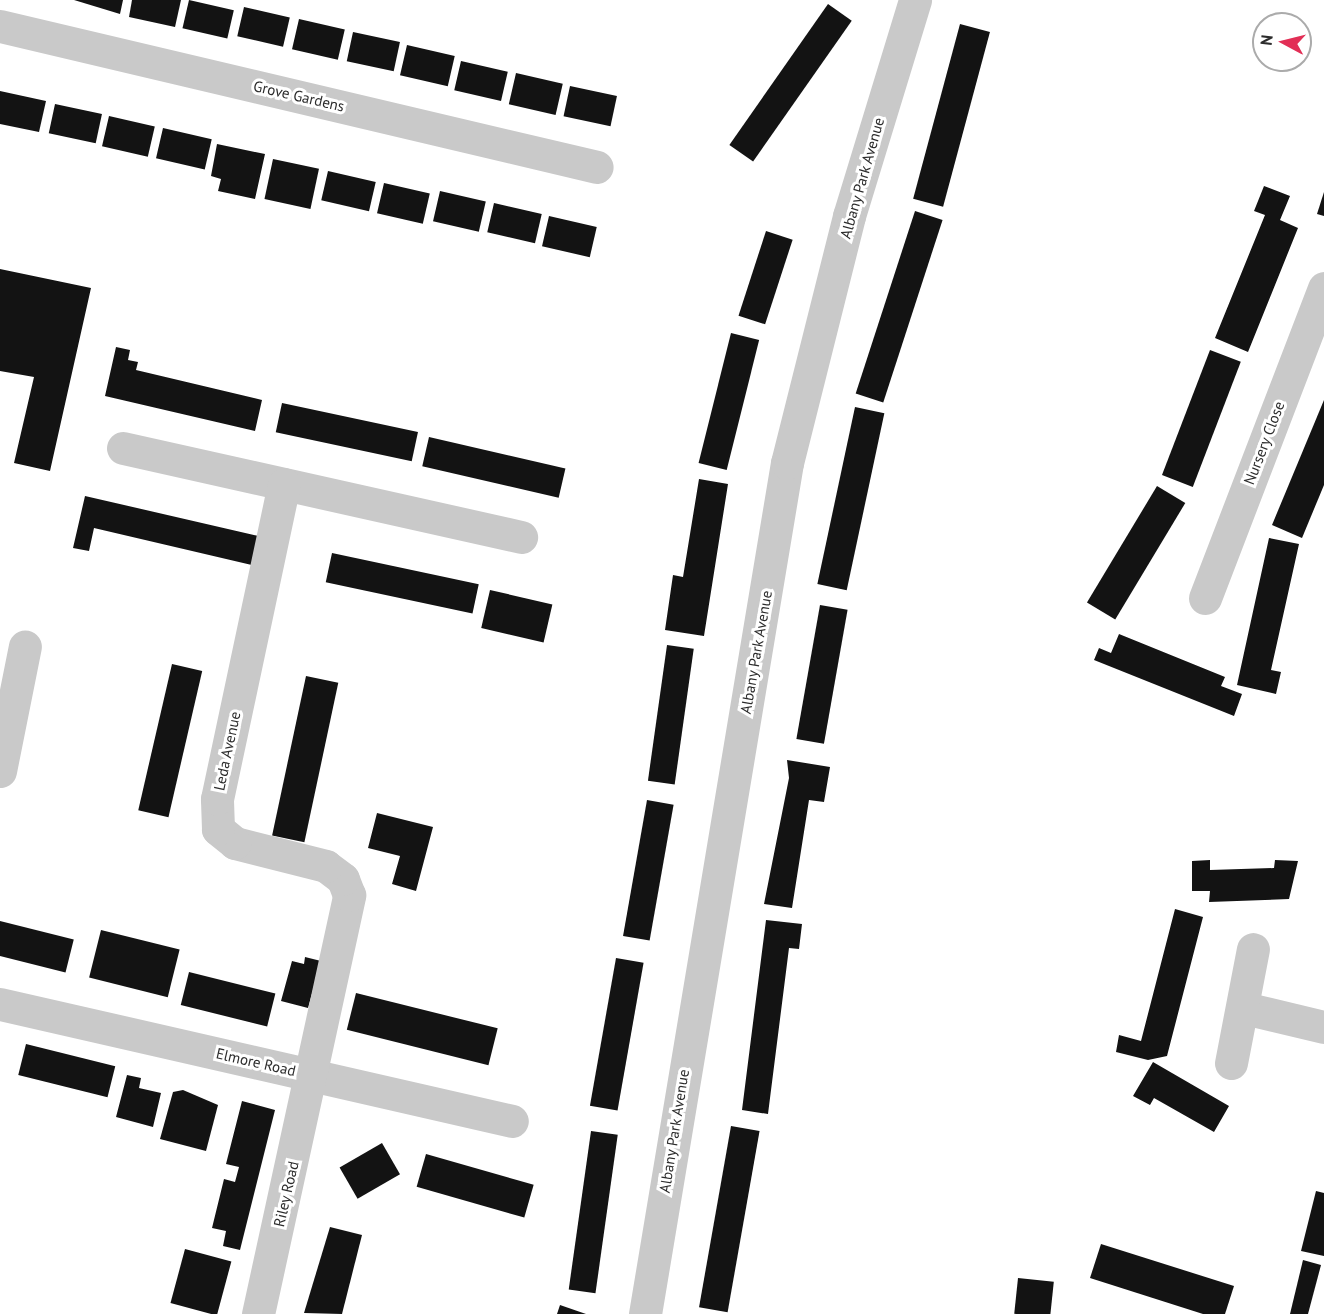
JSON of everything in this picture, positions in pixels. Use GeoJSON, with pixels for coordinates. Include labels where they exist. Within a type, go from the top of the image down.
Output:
{"type":"FeatureCollection","features":[{"type":"Feature","properties":{"kind":"street","name":"Albany Park Avenue"},"geometry":{"type":"LineString","coordinates":[[645,1314],[787,463],[849,216],[915,0]]}},
{"type":"Feature","properties":{"kind":"street","name":"Grove Gardens"},"geometry":{"type":"LineString","coordinates":[[0,26],[597,167]]}},
{"type":"Feature","properties":{"kind":"street","name":"Nursery Close"},"geometry":{"type":"LineString","coordinates":[[1205,598],[1324,288]]}},
{"type":"Feature","properties":{"kind":"street"},"geometry":{"type":"LineString","coordinates":[[123,448],[522,537]]}},
{"type":"Feature","properties":{"kind":"street","name":"Leda Avenue"},"geometry":{"type":"LineString","coordinates":[[284,484],[217,799],[218,829],[235,843],[326,867],[343,879],[349,895],[311,1074]]}},
{"type":"Feature","properties":{"kind":"street"},"geometry":{"type":"LineString","coordinates":[[0,771],[25,646]]}},
{"type":"Feature","properties":{"kind":"street"},"geometry":{"type":"LineString","coordinates":[[1230,1063],[1244,1008],[1253,949]]}},
{"type":"Feature","properties":{"kind":"street","name":"Elmore Road"},"geometry":{"type":"LineString","coordinates":[[0,1004],[512,1121]]}},
{"type":"Feature","properties":{"kind":"street"},"geometry":{"type":"LineString","coordinates":[[1244,1008],[1324,1027]]}},
{"type":"Feature","properties":{"kind":"street","name":"Riley Road"},"geometry":{"type":"LineString","coordinates":[[258,1314],[311,1074]]}},
{"type":"Feature","properties":{"kind":"building"},"geometry":{"type":"Polygon","coordinates":[[[74,0],[123,0],[120,14],[74,0]]]}},
{"type":"Feature","properties":{"kind":"building"},"geometry":{"type":"Polygon","coordinates":[[[132,0],[181,0],[175,27],[129,17],[132,0]]]}},
{"type":"Feature","properties":{"kind":"building"},"geometry":{"type":"Polygon","coordinates":[[[189,0],[234,10],[227,39],[182,28],[189,0]]]}},
{"type":"Feature","properties":{"kind":"building"},"geometry":{"type":"Polygon","coordinates":[[[828,4],[852,21],[753,162],[729,145],[828,4]]]}},
{"type":"Feature","properties":{"kind":"building"},"geometry":{"type":"Polygon","coordinates":[[[244,7],[290,18],[283,47],[237,36],[244,7]]]}},
{"type":"Feature","properties":{"kind":"building"},"geometry":{"type":"Polygon","coordinates":[[[299,19],[345,30],[338,60],[292,49],[299,19]]]}},
{"type":"Feature","properties":{"kind":"building"},"geometry":{"type":"Polygon","coordinates":[[[960,24],[990,32],[943,207],[913,199],[960,24]]]}},
{"type":"Feature","properties":{"kind":"building"},"geometry":{"type":"Polygon","coordinates":[[[353,32],[400,42],[394,71],[347,61],[353,32]]]}},
{"type":"Feature","properties":{"kind":"building"},"geometry":{"type":"Polygon","coordinates":[[[407,45],[455,56],[448,86],[400,75],[407,45]]]}},
{"type":"Feature","properties":{"kind":"building"},"geometry":{"type":"Polygon","coordinates":[[[461,61],[508,72],[501,101],[454,90],[461,61]]]}},
{"type":"Feature","properties":{"kind":"building"},"geometry":{"type":"Polygon","coordinates":[[[516,73],[563,84],[556,115],[509,104],[516,73]]]}},
{"type":"Feature","properties":{"kind":"building"},"geometry":{"type":"Polygon","coordinates":[[[570,86],[617,96],[611,126],[564,116],[570,86]]]}},
{"type":"Feature","properties":{"kind":"building"},"geometry":{"type":"Polygon","coordinates":[[[0,91],[46,101],[39,132],[0,124],[0,91]]]}},
{"type":"Feature","properties":{"kind":"building"},"geometry":{"type":"Polygon","coordinates":[[[55,104],[102,114],[96,143],[49,133],[55,104]]]}},
{"type":"Feature","properties":{"kind":"building"},"geometry":{"type":"Polygon","coordinates":[[[109,116],[155,127],[148,157],[102,146],[109,116]]]}},
{"type":"Feature","properties":{"kind":"building"},"geometry":{"type":"Polygon","coordinates":[[[163,128],[212,139],[205,169],[156,158],[163,128]]]}},
{"type":"Feature","properties":{"kind":"building"},"geometry":{"type":"Polygon","coordinates":[[[217,144],[265,154],[255,199],[218,191],[221,179],[211,176],[217,144]]]}},
{"type":"Feature","properties":{"kind":"building"},"geometry":{"type":"Polygon","coordinates":[[[273,159],[319,169],[310,209],[264,199],[273,159]]]}},
{"type":"Feature","properties":{"kind":"building"},"geometry":{"type":"Polygon","coordinates":[[[328,171],[376,182],[369,211],[321,200],[328,171]]]}},
{"type":"Feature","properties":{"kind":"building"},"geometry":{"type":"Polygon","coordinates":[[[384,183],[430,194],[423,224],[377,213],[384,183]]]}},
{"type":"Feature","properties":{"kind":"building"},"geometry":{"type":"Polygon","coordinates":[[[1264,186],[1290,196],[1280,220],[1298,228],[1248,352],[1215,338],[1265,215],[1254,211],[1264,186]]]}},
{"type":"Feature","properties":{"kind":"building"},"geometry":{"type":"Polygon","coordinates":[[[440,191],[486,202],[479,232],[433,221],[440,191]]]}},
{"type":"Feature","properties":{"kind":"building"},"geometry":{"type":"Polygon","coordinates":[[[1324,192],[1324,216],[1317,214],[1324,192]]]}},
{"type":"Feature","properties":{"kind":"building"},"geometry":{"type":"Polygon","coordinates":[[[494,203],[542,214],[535,243],[487,232],[494,203]]]}},
{"type":"Feature","properties":{"kind":"building"},"geometry":{"type":"Polygon","coordinates":[[[915,211],[943,220],[883,403],[856,394],[915,211]]]}},
{"type":"Feature","properties":{"kind":"building"},"geometry":{"type":"Polygon","coordinates":[[[549,216],[597,227],[590,257],[542,246],[549,216]]]}},
{"type":"Feature","properties":{"kind":"building"},"geometry":{"type":"Polygon","coordinates":[[[766,231],[793,240],[765,324],[738,316],[766,231]]]}},
{"type":"Feature","properties":{"kind":"building"},"geometry":{"type":"Polygon","coordinates":[[[0,269],[91,288],[50,471],[14,463],[34,377],[0,371],[0,269]]]}},
{"type":"Feature","properties":{"kind":"building"},"geometry":{"type":"Polygon","coordinates":[[[731,333],[759,340],[727,470],[699,463],[731,333]]]}},
{"type":"Feature","properties":{"kind":"building"},"geometry":{"type":"Polygon","coordinates":[[[116,347],[130,350],[128,360],[138,362],[136,370],[262,400],[255,431],[105,396],[116,347]]]}},
{"type":"Feature","properties":{"kind":"building"},"geometry":{"type":"Polygon","coordinates":[[[1210,350],[1241,362],[1193,487],[1162,475],[1210,350]]]}},
{"type":"Feature","properties":{"kind":"building"},"geometry":{"type":"Polygon","coordinates":[[[1324,400],[1324,485],[1302,538],[1272,525],[1324,400]]]}},
{"type":"Feature","properties":{"kind":"building"},"geometry":{"type":"Polygon","coordinates":[[[282,403],[418,432],[412,461],[276,432],[282,403]]]}},
{"type":"Feature","properties":{"kind":"building"},"geometry":{"type":"Polygon","coordinates":[[[855,407],[884,413],[847,590],[817,584],[855,407]]]}},
{"type":"Feature","properties":{"kind":"building"},"geometry":{"type":"Polygon","coordinates":[[[429,437],[565,468],[559,498],[422,466],[429,437]]]}},
{"type":"Feature","properties":{"kind":"building"},"geometry":{"type":"Polygon","coordinates":[[[699,479],[728,484],[704,636],[665,630],[673,575],[683,577],[699,479]]]}},
{"type":"Feature","properties":{"kind":"building"},"geometry":{"type":"Polygon","coordinates":[[[1157,486],[1185,503],[1115,620],[1087,603],[1157,486]]]}},
{"type":"Feature","properties":{"kind":"building"},"geometry":{"type":"Polygon","coordinates":[[[85,496],[263,537],[256,566],[94,528],[89,551],[73,548],[85,496]]]}},
{"type":"Feature","properties":{"kind":"building"},"geometry":{"type":"Polygon","coordinates":[[[1269,538],[1299,544],[1271,670],[1281,672],[1276,694],[1237,685],[1269,538]]]}},
{"type":"Feature","properties":{"kind":"building"},"geometry":{"type":"Polygon","coordinates":[[[332,553],[479,584],[472,614],[326,582],[332,553]]]}},
{"type":"Feature","properties":{"kind":"building"},"geometry":{"type":"Polygon","coordinates":[[[490,590],[552,604],[544,642],[481,628],[490,590]]]}},
{"type":"Feature","properties":{"kind":"building"},"geometry":{"type":"Polygon","coordinates":[[[820,605],[848,610],[824,744],[796,739],[820,605]]]}},
{"type":"Feature","properties":{"kind":"building"},"geometry":{"type":"Polygon","coordinates":[[[1119,634],[1225,677],[1221,686],[1242,694],[1234,716],[1094,660],[1099,648],[1111,653],[1119,634]]]}},
{"type":"Feature","properties":{"kind":"building"},"geometry":{"type":"Polygon","coordinates":[[[667,645],[694,649],[675,784],[648,781],[667,645]]]}},
{"type":"Feature","properties":{"kind":"building"},"geometry":{"type":"Polygon","coordinates":[[[172,664],[202,671],[168,817],[138,810],[172,664]]]}},
{"type":"Feature","properties":{"kind":"building"},"geometry":{"type":"Polygon","coordinates":[[[306,676],[338,683],[304,842],[272,835],[306,676]]]}},
{"type":"Feature","properties":{"kind":"building"},"geometry":{"type":"Polygon","coordinates":[[[787,760],[830,767],[824,802],[809,800],[792,908],[764,904],[789,778],[787,760]]]}},
{"type":"Feature","properties":{"kind":"building"},"geometry":{"type":"Polygon","coordinates":[[[647,800],[674,805],[650,941],[623,936],[647,800]]]}},
{"type":"Feature","properties":{"kind":"building"},"geometry":{"type":"Polygon","coordinates":[[[377,813],[433,827],[416,891],[392,884],[400,856],[368,848],[377,813]]]}},
{"type":"Feature","properties":{"kind":"building"},"geometry":{"type":"Polygon","coordinates":[[[1210,860],[1210,870],[1274,868],[1275,860],[1298,861],[1289,899],[1209,902],[1210,891],[1192,891],[1192,861],[1210,860]]]}},
{"type":"Feature","properties":{"kind":"building"},"geometry":{"type":"Polygon","coordinates":[[[1175,909],[1203,917],[1167,1056],[1148,1060],[1116,1052],[1119,1035],[1141,1041],[1175,909]]]}},
{"type":"Feature","properties":{"kind":"building"},"geometry":{"type":"Polygon","coordinates":[[[766,920],[802,924],[799,949],[789,948],[768,1114],[742,1110],[766,920]]]}},
{"type":"Feature","properties":{"kind":"building"},"geometry":{"type":"Polygon","coordinates":[[[0,921],[74,939],[66,972],[0,956],[0,921]]]}},
{"type":"Feature","properties":{"kind":"building"},"geometry":{"type":"Polygon","coordinates":[[[101,930],[180,950],[168,997],[89,978],[101,930]]]}},
{"type":"Feature","properties":{"kind":"building"},"geometry":{"type":"Polygon","coordinates":[[[305,957],[321,961],[308,1008],[281,1001],[292,961],[304,964],[305,957]]]}},
{"type":"Feature","properties":{"kind":"building"},"geometry":{"type":"Polygon","coordinates":[[[616,958],[644,963],[618,1111],[590,1106],[616,958]]]}},
{"type":"Feature","properties":{"kind":"building"},"geometry":{"type":"Polygon","coordinates":[[[189,972],[275,994],[267,1027],[181,1005],[189,972]]]}},
{"type":"Feature","properties":{"kind":"building"},"geometry":{"type":"Polygon","coordinates":[[[356,993],[498,1028],[488,1065],[347,1030],[356,993]]]}},
{"type":"Feature","properties":{"kind":"building"},"geometry":{"type":"Polygon","coordinates":[[[26,1044],[115,1066],[108,1097],[18,1075],[26,1044]]]}},
{"type":"Feature","properties":{"kind":"building"},"geometry":{"type":"Polygon","coordinates":[[[1153,1062],[1229,1106],[1214,1132],[1154,1098],[1150,1105],[1133,1096],[1153,1062]]]}},
{"type":"Feature","properties":{"kind":"building"},"geometry":{"type":"Polygon","coordinates":[[[127,1075],[141,1078],[139,1088],[161,1093],[153,1127],[116,1117],[127,1075]]]}},
{"type":"Feature","properties":{"kind":"building"},"geometry":{"type":"Polygon","coordinates":[[[183,1090],[218,1105],[206,1151],[160,1139],[173,1092],[183,1090]]]}},
{"type":"Feature","properties":{"kind":"building"},"geometry":{"type":"Polygon","coordinates":[[[242,1101],[275,1110],[240,1250],[223,1246],[226,1231],[212,1228],[224,1179],[235,1182],[239,1167],[226,1164],[242,1101]]]}},
{"type":"Feature","properties":{"kind":"building"},"geometry":{"type":"Polygon","coordinates":[[[731,1126],[760,1131],[728,1312],[699,1307],[731,1126]]]}},
{"type":"Feature","properties":{"kind":"building"},"geometry":{"type":"Polygon","coordinates":[[[591,1131],[618,1135],[595,1293],[569,1289],[591,1131]]]}},
{"type":"Feature","properties":{"kind":"building"},"geometry":{"type":"Polygon","coordinates":[[[382,1143],[400,1174],[358,1199],[340,1168],[382,1143]]]}},
{"type":"Feature","properties":{"kind":"building"},"geometry":{"type":"Polygon","coordinates":[[[426,1154],[534,1185],[524,1218],[417,1187],[426,1154]]]}},
{"type":"Feature","properties":{"kind":"building"},"geometry":{"type":"Polygon","coordinates":[[[1316,1191],[1324,1193],[1324,1256],[1301,1251],[1316,1191]]]}},
{"type":"Feature","properties":{"kind":"building"},"geometry":{"type":"Polygon","coordinates":[[[330,1227],[362,1235],[342,1314],[304,1313],[330,1227]]]}},
{"type":"Feature","properties":{"kind":"building"},"geometry":{"type":"Polygon","coordinates":[[[1101,1244],[1234,1286],[1225,1314],[1203,1314],[1090,1278],[1101,1244]]]}},
{"type":"Feature","properties":{"kind":"building"},"geometry":{"type":"Polygon","coordinates":[[[185,1249],[231,1261],[217,1314],[171,1303],[185,1249]]]}},
{"type":"Feature","properties":{"kind":"building"},"geometry":{"type":"Polygon","coordinates":[[[1303,1260],[1321,1265],[1308,1314],[1290,1314],[1303,1260]]]}},
{"type":"Feature","properties":{"kind":"building"},"geometry":{"type":"Polygon","coordinates":[[[1018,1278],[1054,1282],[1050,1314],[1014,1314],[1018,1278]]]}},
{"type":"Feature","properties":{"kind":"building"},"geometry":{"type":"Polygon","coordinates":[[[560,1305],[586,1314],[557,1314],[560,1305]]]}}]}
